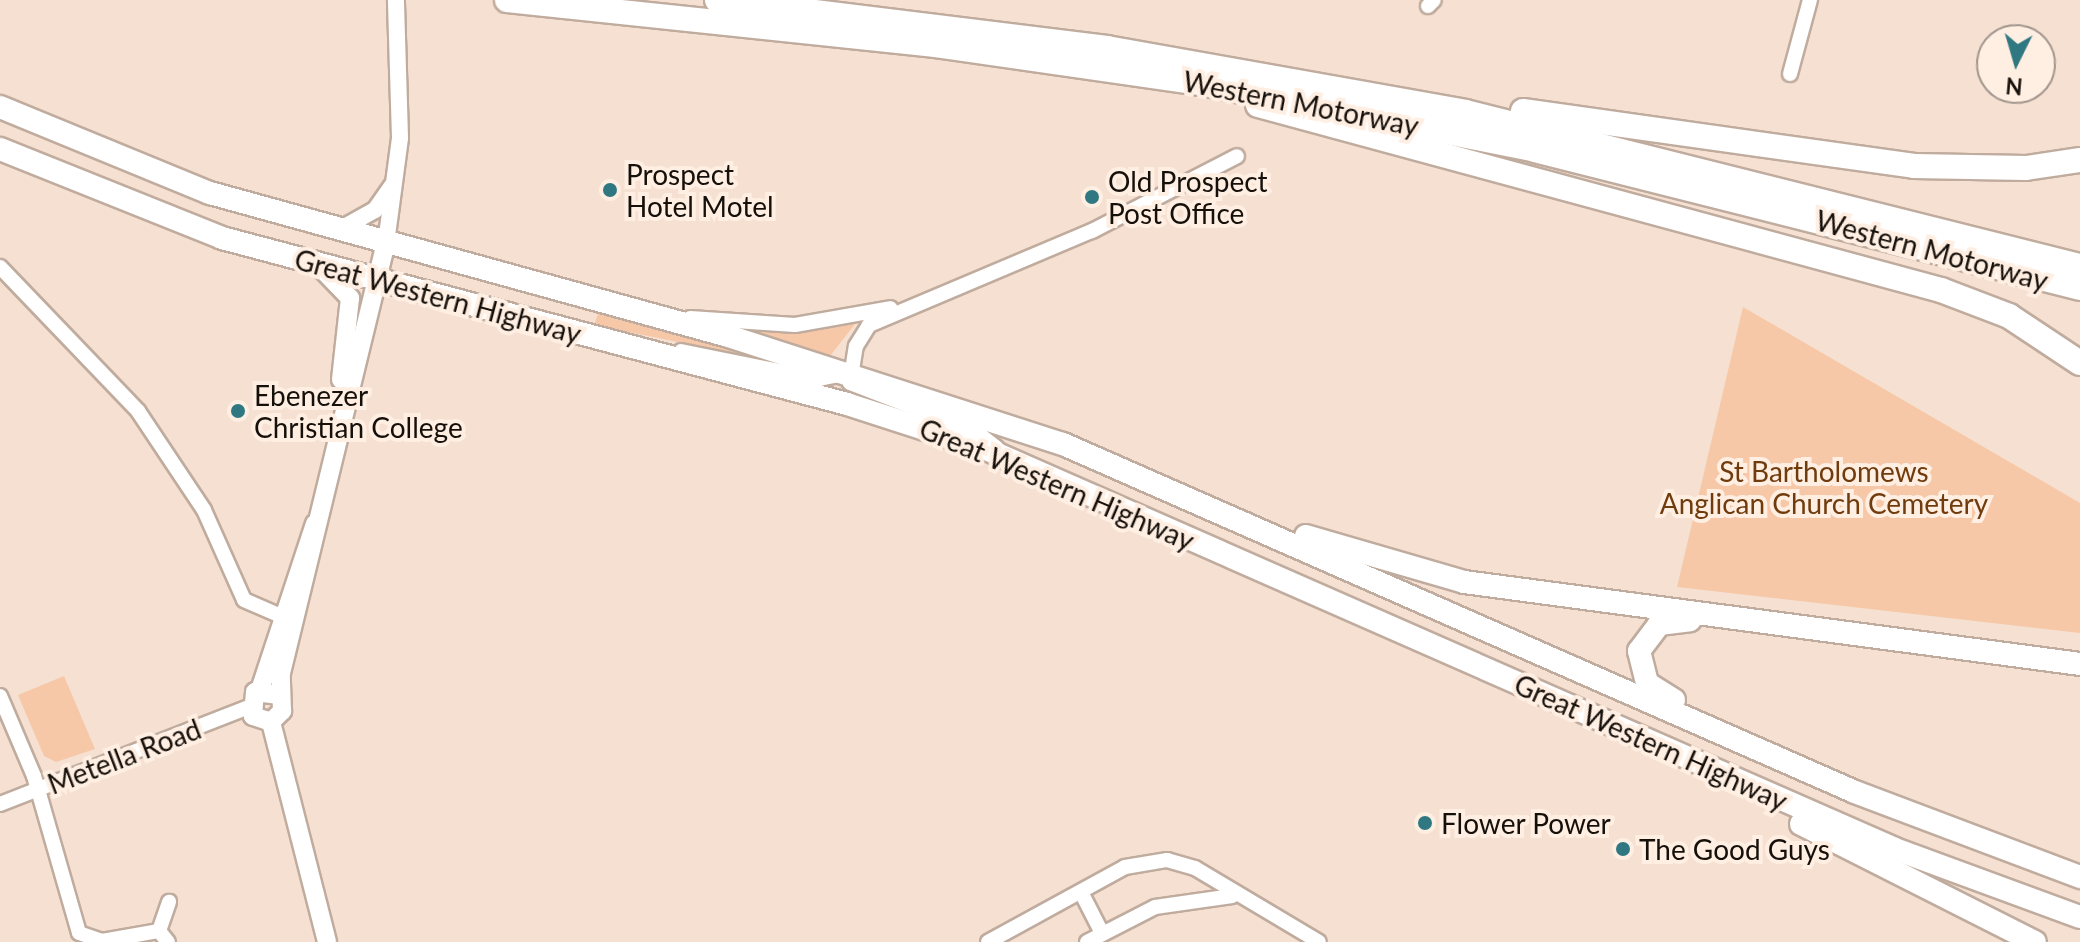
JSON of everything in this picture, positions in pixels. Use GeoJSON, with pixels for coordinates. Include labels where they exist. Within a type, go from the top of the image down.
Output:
{"type":"FeatureCollection","features":[{"type":"Feature","properties":{"kind":"highway","name":"Western Motorway"},"geometry":{"type":"LineString","coordinates":[[507,0],[921,43],[1201,83],[1535,150],[2080,288]]}},
{"type":"Feature","properties":{"kind":"highway","name":"Western Motorway"},"geometry":{"type":"LineString","coordinates":[[717,0],[1107,48],[1465,112],[2080,266]]}},
{"type":"Feature","properties":{"kind":"highway"},"geometry":{"type":"LineString","coordinates":[[1201,83],[1311,125],[1941,290],[2009,316],[2080,363]]}},
{"type":"Feature","properties":{"kind":"highway","name":"Great Western Highway"},"geometry":{"type":"LineString","coordinates":[[0,107],[129,165],[339,230],[654,315],[848,372],[1063,444],[1992,849],[2080,877]]}},
{"type":"Feature","properties":{"kind":"highway"},"geometry":{"type":"LineString","coordinates":[[1465,112],[1510,109],[1914,166],[2026,168],[2080,160]]}},
{"type":"Feature","properties":{"kind":"highway","name":"Great Western Highway"},"geometry":{"type":"LineString","coordinates":[[0,149],[171,222],[318,265],[847,404],[1016,462],[1895,849],[2080,917]]}},
{"type":"Feature","properties":{"kind":"highway"},"geometry":{"type":"LineString","coordinates":[[1172,491],[1409,572],[2080,664]]}},
{"type":"Feature","properties":{"kind":"highway"},"geometry":{"type":"LineString","coordinates":[[1785,760],[1647,683],[1639,651],[1648,630],[1688,620],[2080,672]]}},
{"type":"Feature","properties":{"kind":"highway"},"geometry":{"type":"LineString","coordinates":[[1581,711],[1600,700],[1586,673]]}},
{"type":"Feature","properties":{"kind":"highway"},"geometry":{"type":"LineString","coordinates":[[1654,744],[2035,942]]}},
{"type":"Feature","properties":{"kind":"main road"},"geometry":{"type":"LineString","coordinates":[[271,722],[282,711],[279,695],[287,656],[311,573],[318,518],[386,243]]}},
{"type":"Feature","properties":{"kind":"main road"},"geometry":{"type":"LineString","coordinates":[[318,265],[350,298],[345,406]]}},
{"type":"Feature","properties":{"kind":"main road"},"geometry":{"type":"LineString","coordinates":[[271,722],[256,720],[249,707],[260,690],[281,616],[318,518]]}},
{"type":"Feature","properties":{"kind":"main road"},"geometry":{"type":"LineString","coordinates":[[281,616],[295,608],[311,573]]}},
{"type":"Feature","properties":{"kind":"main road"},"geometry":{"type":"LineString","coordinates":[[281,616],[289,628],[287,656]]}},
{"type":"Feature","properties":{"kind":"main road"},"geometry":{"type":"LineString","coordinates":[[260,690],[279,695]]}},
{"type":"Feature","properties":{"kind":"main road"},"geometry":{"type":"LineString","coordinates":[[271,722],[327,942]]}},
{"type":"Feature","properties":{"kind":"street"},"geometry":{"type":"LineString","coordinates":[[386,243],[396,178],[396,0]]}},
{"type":"Feature","properties":{"kind":"street"},"geometry":{"type":"LineString","coordinates":[[1790,74],[1810,0]]}},
{"type":"Feature","properties":{"kind":"street"},"geometry":{"type":"LineString","coordinates":[[848,372],[869,325],[904,305],[1092,231],[1237,156]]}},
{"type":"Feature","properties":{"kind":"street"},"geometry":{"type":"LineString","coordinates":[[339,230],[375,210],[396,178]]}},
{"type":"Feature","properties":{"kind":"street"},"geometry":{"type":"LineString","coordinates":[[0,267],[138,411],[204,510],[244,600],[281,616]]}},
{"type":"Feature","properties":{"kind":"street"},"geometry":{"type":"LineString","coordinates":[[654,315],[795,325],[904,305]]}},
{"type":"Feature","properties":{"kind":"street"},"geometry":{"type":"LineString","coordinates":[[625,346],[819,379],[848,372]]}},
{"type":"Feature","properties":{"kind":"street"},"geometry":{"type":"LineString","coordinates":[[848,372],[860,391],[975,431],[1016,462]]}},
{"type":"Feature","properties":{"kind":"street"},"geometry":{"type":"LineString","coordinates":[[0,696],[38,790],[79,933],[102,941],[164,936],[169,902]]}},
{"type":"Feature","properties":{"kind":"street","name":"Metella Road"},"geometry":{"type":"LineString","coordinates":[[0,804],[249,707]]}},
{"type":"Feature","properties":{"kind":"street"},"geometry":{"type":"LineString","coordinates":[[988,942],[1125,867],[1167,860],[1195,868],[1232,896],[1319,942]]}},
{"type":"Feature","properties":{"kind":"street"},"geometry":{"type":"LineString","coordinates":[[1081,892],[1102,933]]}},
{"type":"Feature","properties":{"kind":"street"},"geometry":{"type":"LineString","coordinates":[[1087,942],[1155,907],[1232,896]]}},
{"type":"Feature","properties":{"kind":"green space","name":"St Bartholomews Anglican Church Cemetery"},"geometry":{"type":"Polygon","coordinates":[[[1743,307],[2080,503],[2080,633],[1677,587],[1743,307]]]}},
{"type":"Feature","properties":{"kind":"green space"},"geometry":{"type":"Polygon","coordinates":[[[599,311],[791,365],[594,325],[599,311]]]}},
{"type":"Feature","properties":{"kind":"green space"},"geometry":{"type":"Polygon","coordinates":[[[855,324],[830,356],[745,331],[747,329],[855,324]]]}},
{"type":"Feature","properties":{"kind":"green space"},"geometry":{"type":"Polygon","coordinates":[[[64,676],[95,749],[56,762],[44,756],[18,695],[64,676]]]}},
{"type":"Feature","properties":{"kind":"place","name":"Prospect Hotel Motel"},"geometry":{"type":"Point","coordinates":[610,190]}},
{"type":"Feature","properties":{"kind":"place","name":"Old Prospect Post Office"},"geometry":{"type":"Point","coordinates":[1092,197]}},
{"type":"Feature","properties":{"kind":"place","name":"Ebenezer Christian College"},"geometry":{"type":"Point","coordinates":[238,411]}},
{"type":"Feature","properties":{"kind":"place","name":"Flower Power"},"geometry":{"type":"Point","coordinates":[1425,823]}},
{"type":"Feature","properties":{"kind":"place","name":"The Good Guys"},"geometry":{"type":"Point","coordinates":[1623,849]}}]}
